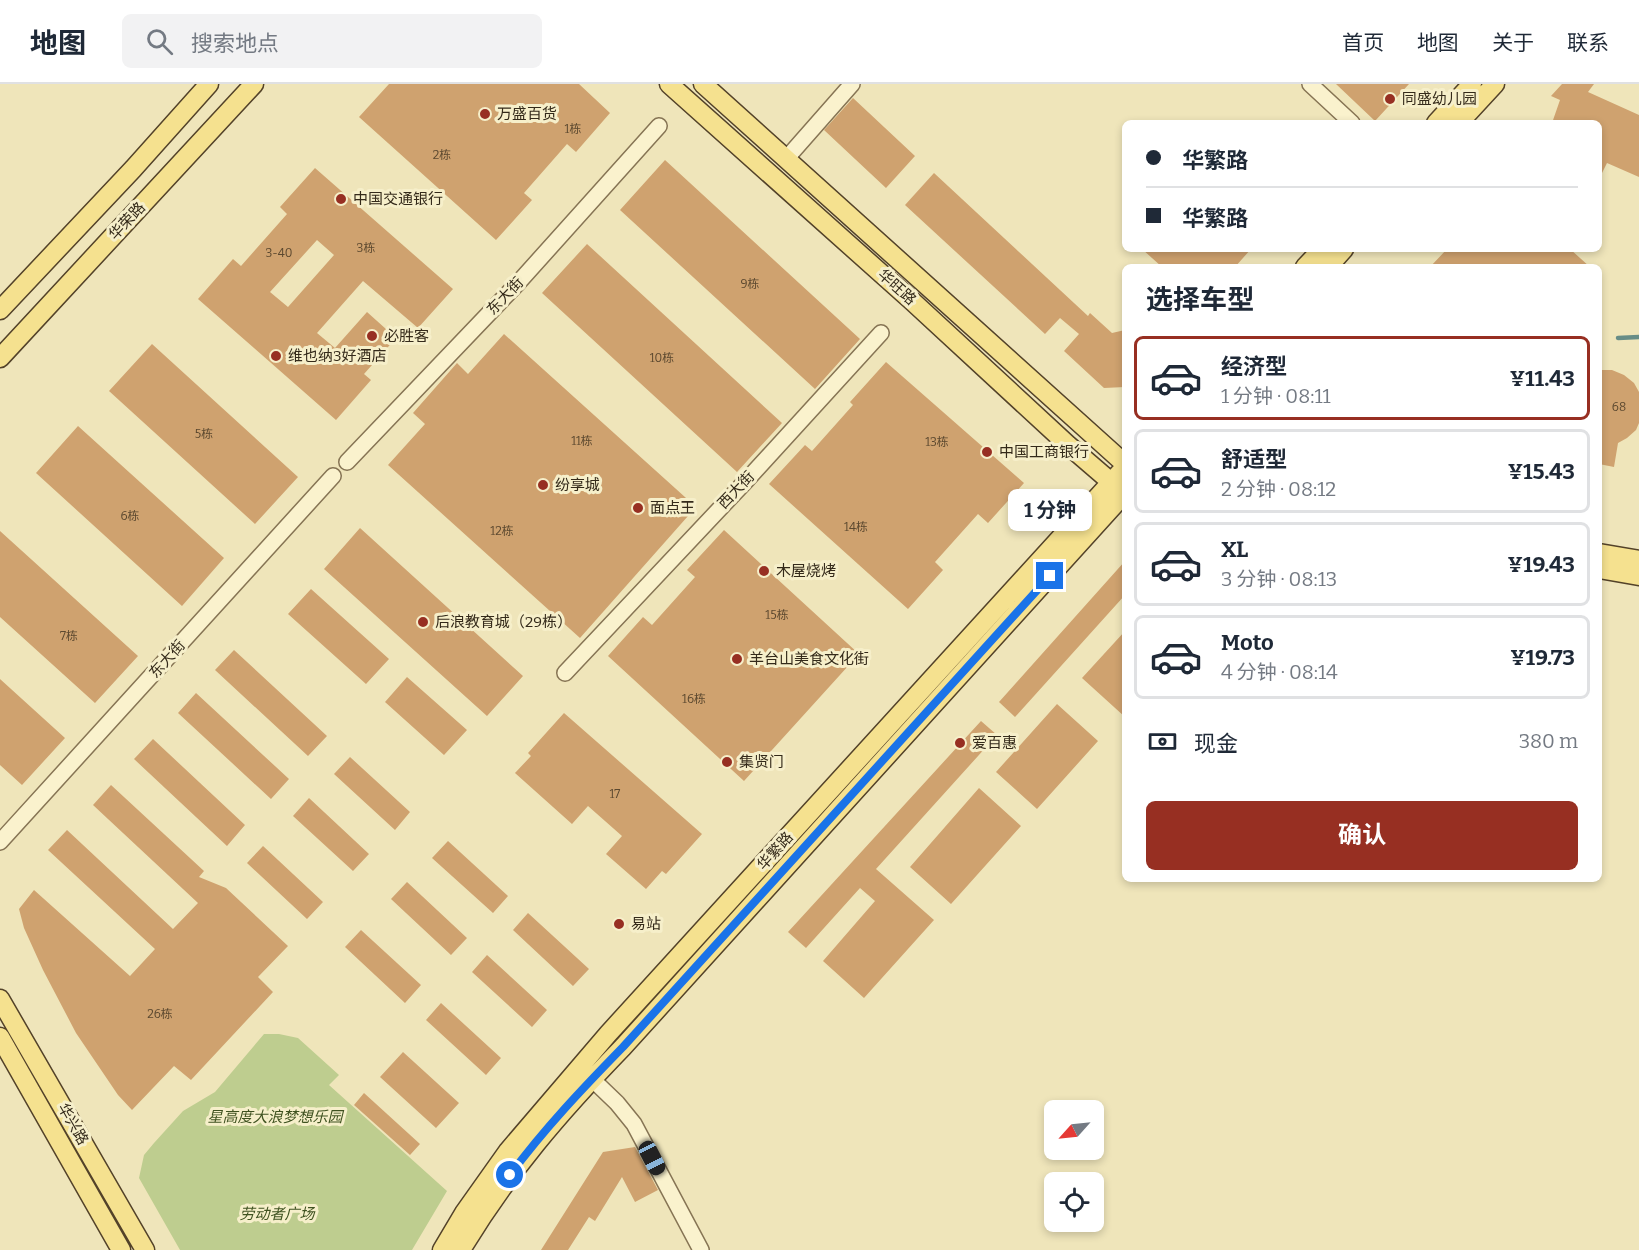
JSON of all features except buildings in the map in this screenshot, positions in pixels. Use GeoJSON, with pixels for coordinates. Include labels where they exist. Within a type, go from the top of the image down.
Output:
{"type":"FeatureCollection","features":[{"type":"Feature","properties":{"kind":"main road","name":"华荣路"},"geometry":{"type":"LineString","coordinates":[[0,310],[133,169],[209,84]]}},
{"type":"Feature","properties":{"kind":"main road","name":"华荣路"},"geometry":{"type":"LineString","coordinates":[[0,358],[254,84]]}},
{"type":"Feature","properties":{"kind":"main road","name":"华旺路"},"geometry":{"type":"LineString","coordinates":[[669,84],[912,301],[1068,445],[1120,488]]}},
{"type":"Feature","properties":{"kind":"main road","name":"华旺路"},"geometry":{"type":"LineString","coordinates":[[703,84],[1122,462]]}},
{"type":"Feature","properties":{"kind":"main road"},"geometry":{"type":"LineString","coordinates":[[1439,120],[1472,84]]}},
{"type":"Feature","properties":{"kind":"main road"},"geometry":{"type":"LineString","coordinates":[[1462,120],[1495,84]]}},
{"type":"Feature","properties":{"kind":"main road"},"geometry":{"type":"LineString","coordinates":[[1308,264],[1319,252]]}},
{"type":"Feature","properties":{"kind":"main road"},"geometry":{"type":"LineString","coordinates":[[1331,264],[1341,252]]}},
{"type":"Feature","properties":{"kind":"main road","name":"华繁路"},"geometry":{"type":"LineString","coordinates":[[461,1250],[478,1222],[539,1139],[1120,488]]}},
{"type":"Feature","properties":{"kind":"main road","name":"华繁路"},"geometry":{"type":"LineString","coordinates":[[442,1250],[464,1213],[508,1151],[608,1034],[1120,488]]}},
{"type":"Feature","properties":{"kind":"main road"},"geometry":{"type":"LineString","coordinates":[[1602,554],[1639,560]]}},
{"type":"Feature","properties":{"kind":"main road"},"geometry":{"type":"LineString","coordinates":[[1602,570],[1639,576]]}},
{"type":"Feature","properties":{"kind":"main road","name":"华兴路"},"geometry":{"type":"LineString","coordinates":[[0,999],[145,1250]]}},
{"type":"Feature","properties":{"kind":"main road","name":"华兴路"},"geometry":{"type":"LineString","coordinates":[[0,1037],[121,1250]]}},
{"type":"Feature","properties":{"kind":"street"},"geometry":{"type":"LineString","coordinates":[[786,159],[852,84]]}},
{"type":"Feature","properties":{"kind":"street"},"geometry":{"type":"LineString","coordinates":[[1310,84],[1349,120]]}},
{"type":"Feature","properties":{"kind":"street","name":"东大街"},"geometry":{"type":"LineString","coordinates":[[347,462],[518,284],[659,126]]}},
{"type":"Feature","properties":{"kind":"street","name":"西大街"},"geometry":{"type":"LineString","coordinates":[[565,673],[744,483],[880,333]]}},
{"type":"Feature","properties":{"kind":"street","name":"东大街"},"geometry":{"type":"LineString","coordinates":[[0,842],[333,476]]}},
{"type":"Feature","properties":{"kind":"street"},"geometry":{"type":"LineString","coordinates":[[592,1079],[617,1103],[634,1124],[701,1250]]}},
{"type":"Feature","properties":{"kind":"green space"},"geometry":{"type":"Polygon","coordinates":[[[264,1034],[298,1038],[339,1075],[329,1085],[447,1191],[412,1250],[180,1250],[139,1178],[144,1155],[183,1111],[215,1092],[264,1034]]]}},
{"type":"Feature","properties":{"kind":"waterway"},"geometry":{"type":"LineString","coordinates":[[1618,338],[1639,337]]}},
{"type":"Feature","properties":{"kind":"place","name":"同盛幼儿园"},"geometry":{"type":"Point","coordinates":[1390,99]}},
{"type":"Feature","properties":{"kind":"place","name":"万盛百货"},"geometry":{"type":"Point","coordinates":[485,114]}},
{"type":"Feature","properties":{"kind":"place","name":"中国交通银行"},"geometry":{"type":"Point","coordinates":[341,199]}},
{"type":"Feature","properties":{"kind":"place","name":"必胜客"},"geometry":{"type":"Point","coordinates":[372,336]}},
{"type":"Feature","properties":{"kind":"place","name":"维也纳3好酒店"},"geometry":{"type":"Point","coordinates":[276,356]}},
{"type":"Feature","properties":{"kind":"place","name":"中国工商银行"},"geometry":{"type":"Point","coordinates":[987,452]}},
{"type":"Feature","properties":{"kind":"place","name":"纷享城"},"geometry":{"type":"Point","coordinates":[543,485]}},
{"type":"Feature","properties":{"kind":"place","name":"面点王"},"geometry":{"type":"Point","coordinates":[638,508]}},
{"type":"Feature","properties":{"kind":"place","name":"木屋烧烤"},"geometry":{"type":"Point","coordinates":[764,571]}},
{"type":"Feature","properties":{"kind":"place","name":"后浪教育城（29栋）"},"geometry":{"type":"Point","coordinates":[423,622]}},
{"type":"Feature","properties":{"kind":"place","name":"羊台山美食文化街"},"geometry":{"type":"Point","coordinates":[737,659]}},
{"type":"Feature","properties":{"kind":"place","name":"爱百惠"},"geometry":{"type":"Point","coordinates":[960,743]}},
{"type":"Feature","properties":{"kind":"place","name":"集贤门"},"geometry":{"type":"Point","coordinates":[727,762]}},
{"type":"Feature","properties":{"kind":"place","name":"易站"},"geometry":{"type":"Point","coordinates":[619,924]}},
{"type":"Feature","properties":{"kind":"route"},"geometry":{"type":"LineString","coordinates":[[510,1175],[579,1093],[1050,576]]}},
{"type":"Feature","properties":{"kind":"park label","name":"星高度大浪梦想乐园"},"geometry":{"type":"Point","coordinates":[275,1117]}},
{"type":"Feature","properties":{"kind":"park label","name":"劳动者广场"},"geometry":{"type":"Point","coordinates":[277,1214]}}]}
